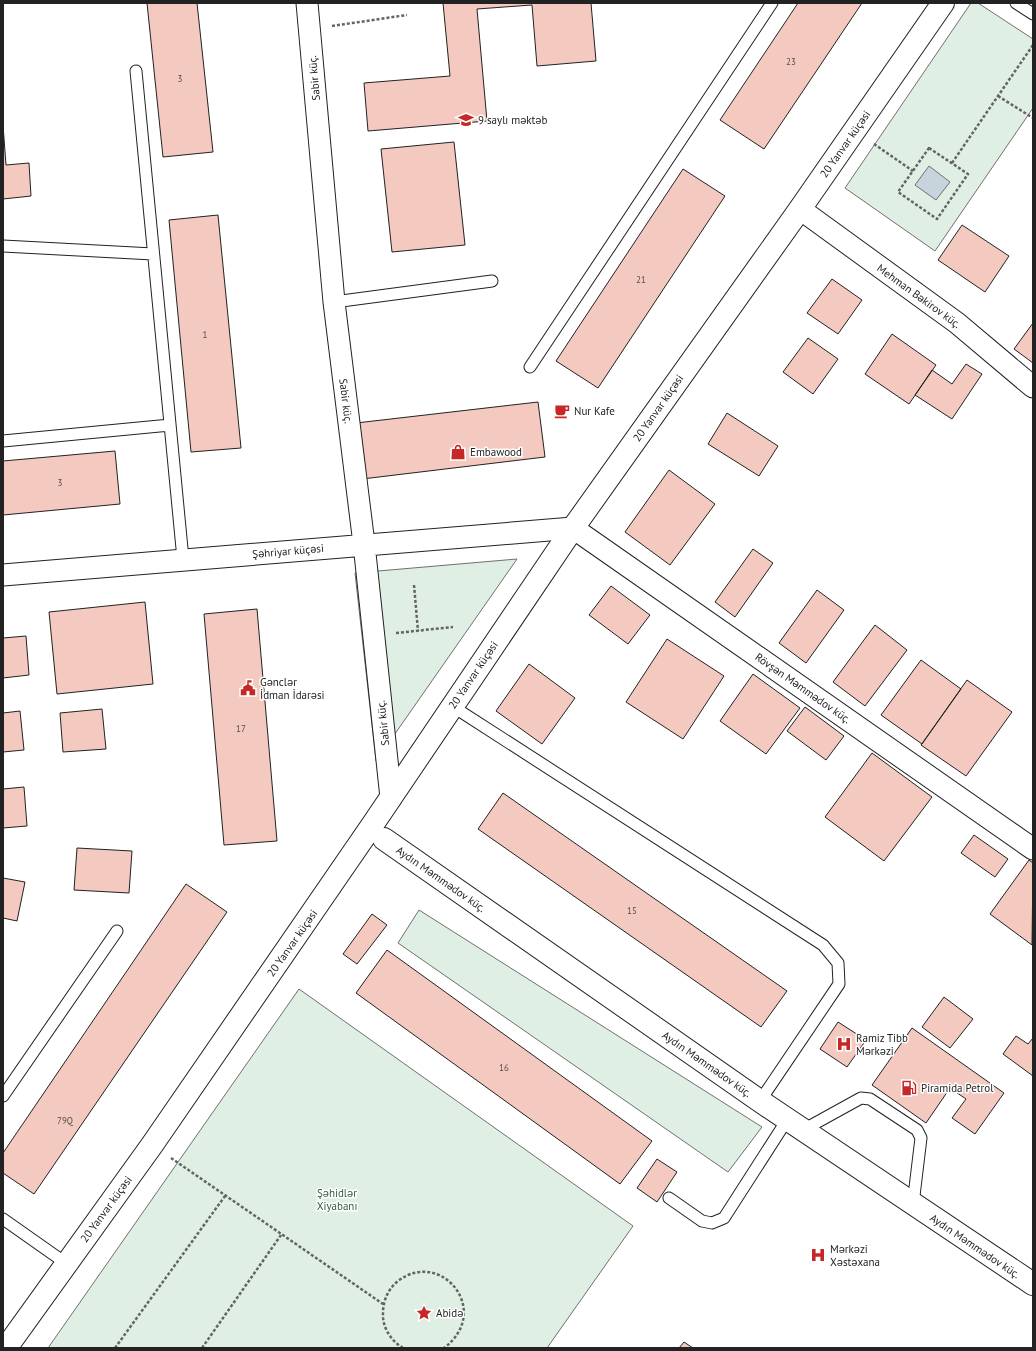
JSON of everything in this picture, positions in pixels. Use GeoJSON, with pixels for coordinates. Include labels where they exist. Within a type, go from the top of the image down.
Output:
{"type":"FeatureCollection","features":[{"type":"Feature","properties":{"kind":"main road","name":"20 Yanvar küçəsi"},"geometry":{"type":"LineString","coordinates":[[6,1348],[152,1145],[391,798],[573,528],[800,209],[943,3]]}},
{"type":"Feature","properties":{"kind":"main road","name":"Aydın Məmmədov küç."},"geometry":{"type":"LineString","coordinates":[[384,839],[795,1125],[1033,1284]]}},
{"type":"Feature","properties":{"kind":"street","name":"Sabir küç."},"geometry":{"type":"LineString","coordinates":[[307,3],[334,302],[364,544],[391,798]]}},
{"type":"Feature","properties":{"kind":"street","name":"Mehman Bəkirov küç."},"geometry":{"type":"LineString","coordinates":[[800,209],[957,323],[1033,387]]}},
{"type":"Feature","properties":{"kind":"street","name":"Şəhriyar küçəsi"},"geometry":{"type":"LineString","coordinates":[[3,575],[364,544],[573,528]]}},
{"type":"Feature","properties":{"kind":"street","name":"Rövşən Məmmədov küç."},"geometry":{"type":"LineString","coordinates":[[573,528],[1033,848]]}},
{"type":"Feature","properties":{"kind":"lane"},"geometry":{"type":"LineString","coordinates":[[530,366],[772,3]]}},
{"type":"Feature","properties":{"kind":"lane"},"geometry":{"type":"LineString","coordinates":[[1016,3],[1033,14]]}},
{"type":"Feature","properties":{"kind":"lane"},"geometry":{"type":"LineString","coordinates":[[136,71],[183,559]]}},
{"type":"Feature","properties":{"kind":"lane"},"geometry":{"type":"LineString","coordinates":[[3,246],[154,254]]}},
{"type":"Feature","properties":{"kind":"lane"},"geometry":{"type":"LineString","coordinates":[[334,302],[492,281]]}},
{"type":"Feature","properties":{"kind":"lane"},"geometry":{"type":"LineString","coordinates":[[3,441],[170,425]]}},
{"type":"Feature","properties":{"kind":"lane"},"geometry":{"type":"LineString","coordinates":[[452,706],[823,944],[838,963],[840,984],[760,1101]]}},
{"type":"Feature","properties":{"kind":"lane"},"geometry":{"type":"LineString","coordinates":[[3,1096],[117,931]]}},
{"type":"Feature","properties":{"kind":"lane"},"geometry":{"type":"LineString","coordinates":[[669,1198],[702,1221],[712,1223],[724,1218],[795,1125],[861,1098],[870,1099],[917,1130],[921,1138],[913,1204]]}},
{"type":"Feature","properties":{"kind":"lane"},"geometry":{"type":"LineString","coordinates":[[3,1219],[67,1264]]}},
{"type":"Feature","properties":{"kind":"path"},"geometry":{"type":"LineString","coordinates":[[310,30],[407,15]]}},
{"type":"Feature","properties":{"kind":"path"},"geometry":{"type":"LineString","coordinates":[[952,163],[1033,45]]}},
{"type":"Feature","properties":{"kind":"path"},"geometry":{"type":"LineString","coordinates":[[998,96],[1033,118]]}},
{"type":"Feature","properties":{"kind":"path"},"geometry":{"type":"LineString","coordinates":[[874,143],[913,171]]}},
{"type":"Feature","properties":{"kind":"path"},"geometry":{"type":"LineString","coordinates":[[929,148],[952,163],[968,174],[937,219],[898,192],[929,148]]}},
{"type":"Feature","properties":{"kind":"path"},"geometry":{"type":"LineString","coordinates":[[414,585],[418,631]]}},
{"type":"Feature","properties":{"kind":"path"},"geometry":{"type":"LineString","coordinates":[[373,635],[453,627]]}},
{"type":"Feature","properties":{"kind":"path"},"geometry":{"type":"LineString","coordinates":[[152,1145],[383,1304]]}},
{"type":"Feature","properties":{"kind":"path"},"geometry":{"type":"LineString","coordinates":[[115,1348],[226,1196]]}},
{"type":"Feature","properties":{"kind":"path"},"geometry":{"type":"LineString","coordinates":[[202,1348],[281,1234]]}},
{"type":"Feature","properties":{"kind":"path"},"geometry":{"type":"LineString","coordinates":[[403,1348],[390,1337],[385,1327],[382,1316],[383,1304],[387,1293],[394,1284],[404,1277],[414,1273],[426,1272],[438,1274],[448,1280],[456,1288],[462,1299],[464,1321],[452,1342],[444,1348]]}},
{"type":"Feature","properties":{"kind":"green space"},"geometry":{"type":"Polygon","coordinates":[[[971,3],[978,3],[1033,39],[1033,108],[935,251],[845,188],[971,3]]]}},
{"type":"Feature","properties":{"kind":"green space"},"geometry":{"type":"Polygon","coordinates":[[[517,559],[376,761],[355,573],[517,559]]]}},
{"type":"Feature","properties":{"kind":"green space"},"geometry":{"type":"Polygon","coordinates":[[[419,910],[762,1127],[728,1172],[398,943],[419,910]]]}},
{"type":"Feature","properties":{"kind":"green space","name":"Şəhidlər Xiyabanı"},"geometry":{"type":"Polygon","coordinates":[[[299,989],[633,1226],[547,1348],[48,1348],[299,989]]]}},
{"type":"Feature","properties":{"kind":"shaded area"},"geometry":{"type":"Polygon","coordinates":[[[929,166],[950,182],[936,200],[915,185],[929,166]]]}},
{"type":"Feature","properties":{"kind":"building"},"geometry":{"type":"Polygon","coordinates":[[[147,3],[197,3],[213,152],[163,157],[147,3]]]}},
{"type":"Feature","properties":{"kind":"building"},"geometry":{"type":"Polygon","coordinates":[[[443,3],[591,3],[596,61],[537,66],[532,5],[477,9],[487,121],[368,131],[364,83],[450,76],[443,3]]]}},
{"type":"Feature","properties":{"kind":"building"},"geometry":{"type":"Polygon","coordinates":[[[798,3],[862,3],[764,149],[720,120],[798,3]]]}},
{"type":"Feature","properties":{"kind":"building"},"geometry":{"type":"Polygon","coordinates":[[[3,125],[6,165],[29,163],[31,196],[3,199],[3,125]]]}},
{"type":"Feature","properties":{"kind":"building"},"geometry":{"type":"Polygon","coordinates":[[[454,142],[465,245],[392,252],[381,149],[454,142]]]}},
{"type":"Feature","properties":{"kind":"building"},"geometry":{"type":"Polygon","coordinates":[[[683,169],[725,196],[598,388],[556,361],[683,169]]]}},
{"type":"Feature","properties":{"kind":"building"},"geometry":{"type":"Polygon","coordinates":[[[218,215],[241,448],[191,452],[169,220],[218,215]]]}},
{"type":"Feature","properties":{"kind":"building"},"geometry":{"type":"Polygon","coordinates":[[[962,225],[1009,256],[985,292],[938,260],[962,225]]]}},
{"type":"Feature","properties":{"kind":"building"},"geometry":{"type":"Polygon","coordinates":[[[832,279],[862,300],[838,334],[807,313],[832,279]]]}},
{"type":"Feature","properties":{"kind":"building"},"geometry":{"type":"Polygon","coordinates":[[[1033,323],[1033,363],[1014,349],[1033,323]]]}},
{"type":"Feature","properties":{"kind":"building"},"geometry":{"type":"Polygon","coordinates":[[[892,334],[936,365],[909,404],[865,374],[892,334]]]}},
{"type":"Feature","properties":{"kind":"building"},"geometry":{"type":"Polygon","coordinates":[[[808,338],[838,359],[813,394],[783,372],[808,338]]]}},
{"type":"Feature","properties":{"kind":"building"},"geometry":{"type":"Polygon","coordinates":[[[966,364],[982,374],[952,419],[915,395],[932,370],[952,384],[966,364]]]}},
{"type":"Feature","properties":{"kind":"building"},"geometry":{"type":"Polygon","coordinates":[[[538,402],[545,457],[362,479],[356,423],[538,402]]]}},
{"type":"Feature","properties":{"kind":"building"},"geometry":{"type":"Polygon","coordinates":[[[727,413],[778,446],[759,476],[708,444],[727,413]]]}},
{"type":"Feature","properties":{"kind":"building"},"geometry":{"type":"Polygon","coordinates":[[[115,451],[120,504],[3,515],[3,461],[115,451]]]}},
{"type":"Feature","properties":{"kind":"building"},"geometry":{"type":"Polygon","coordinates":[[[669,470],[715,504],[670,565],[625,532],[669,470]]]}},
{"type":"Feature","properties":{"kind":"building"},"geometry":{"type":"Polygon","coordinates":[[[753,549],[773,563],[735,617],[715,602],[753,549]]]}},
{"type":"Feature","properties":{"kind":"building"},"geometry":{"type":"Polygon","coordinates":[[[611,586],[650,615],[628,644],[589,615],[611,586]]]}},
{"type":"Feature","properties":{"kind":"building"},"geometry":{"type":"Polygon","coordinates":[[[817,590],[844,610],[806,663],[779,643],[817,590]]]}},
{"type":"Feature","properties":{"kind":"building"},"geometry":{"type":"Polygon","coordinates":[[[145,602],[153,684],[57,694],[49,612],[145,602]]]}},
{"type":"Feature","properties":{"kind":"building"},"geometry":{"type":"Polygon","coordinates":[[[257,609],[277,841],[224,845],[204,614],[257,609]]]}},
{"type":"Feature","properties":{"kind":"building"},"geometry":{"type":"Polygon","coordinates":[[[875,625],[907,650],[865,706],[833,682],[875,625]]]}},
{"type":"Feature","properties":{"kind":"building"},"geometry":{"type":"Polygon","coordinates":[[[26,636],[29,675],[3,678],[3,638],[26,636]]]}},
{"type":"Feature","properties":{"kind":"building"},"geometry":{"type":"Polygon","coordinates":[[[667,639],[724,676],[683,739],[626,702],[667,639]]]}},
{"type":"Feature","properties":{"kind":"building"},"geometry":{"type":"Polygon","coordinates":[[[921,660],[961,689],[922,744],[881,715],[921,660]]]}},
{"type":"Feature","properties":{"kind":"building"},"geometry":{"type":"Polygon","coordinates":[[[529,664],[575,698],[542,744],[496,711],[529,664]]]}},
{"type":"Feature","properties":{"kind":"building"},"geometry":{"type":"Polygon","coordinates":[[[753,674],[800,708],[766,754],[720,721],[753,674]]]}},
{"type":"Feature","properties":{"kind":"building"},"geometry":{"type":"Polygon","coordinates":[[[967,680],[1012,712],[966,776],[921,745],[967,680]]]}},
{"type":"Feature","properties":{"kind":"building"},"geometry":{"type":"Polygon","coordinates":[[[805,707],[844,736],[826,760],[787,731],[805,707]]]}},
{"type":"Feature","properties":{"kind":"building"},"geometry":{"type":"Polygon","coordinates":[[[102,709],[106,749],[63,752],[60,713],[102,709]]]}},
{"type":"Feature","properties":{"kind":"building"},"geometry":{"type":"Polygon","coordinates":[[[20,711],[24,750],[3,752],[3,713],[20,711]]]}},
{"type":"Feature","properties":{"kind":"building"},"geometry":{"type":"Polygon","coordinates":[[[872,753],[932,797],[884,861],[825,817],[872,753]]]}},
{"type":"Feature","properties":{"kind":"building"},"geometry":{"type":"Polygon","coordinates":[[[24,787],[27,826],[3,828],[3,789],[24,787]]]}},
{"type":"Feature","properties":{"kind":"building"},"geometry":{"type":"Polygon","coordinates":[[[503,793],[787,991],[761,1027],[478,829],[503,793]]]}},
{"type":"Feature","properties":{"kind":"building"},"geometry":{"type":"Polygon","coordinates":[[[974,835],[1008,859],[995,877],[961,853],[974,835]]]}},
{"type":"Feature","properties":{"kind":"building"},"geometry":{"type":"Polygon","coordinates":[[[77,848],[132,851],[129,893],[74,890],[77,848]]]}},
{"type":"Feature","properties":{"kind":"building"},"geometry":{"type":"Polygon","coordinates":[[[1029,860],[1033,863],[1032,945],[990,914],[1029,860]]]}},
{"type":"Feature","properties":{"kind":"building"},"geometry":{"type":"Polygon","coordinates":[[[3,878],[25,882],[17,921],[3,918],[3,878]]]}},
{"type":"Feature","properties":{"kind":"building"},"geometry":{"type":"Polygon","coordinates":[[[186,884],[227,912],[34,1194],[3,1173],[3,1153],[186,884]]]}},
{"type":"Feature","properties":{"kind":"building"},"geometry":{"type":"Polygon","coordinates":[[[372,914],[387,925],[357,964],[343,954],[372,914]]]}},
{"type":"Feature","properties":{"kind":"building"},"geometry":{"type":"Polygon","coordinates":[[[387,950],[652,1141],[620,1184],[356,993],[387,950]]]}},
{"type":"Feature","properties":{"kind":"building"},"geometry":{"type":"Polygon","coordinates":[[[944,997],[973,1019],[950,1048],[922,1027],[944,997]]]}},
{"type":"Feature","properties":{"kind":"building"},"geometry":{"type":"Polygon","coordinates":[[[838,1022],[866,1040],[847,1067],[820,1049],[838,1022]]]}},
{"type":"Feature","properties":{"kind":"building"},"geometry":{"type":"Polygon","coordinates":[[[912,1028],[1004,1093],[975,1134],[952,1118],[966,1099],[950,1088],[926,1123],[872,1085],[912,1028]]]}},
{"type":"Feature","properties":{"kind":"building"},"geometry":{"type":"Polygon","coordinates":[[[1016,1036],[1028,1044],[1033,1038],[1033,1076],[1003,1054],[1016,1036]]]}},
{"type":"Feature","properties":{"kind":"building"},"geometry":{"type":"Polygon","coordinates":[[[657,1159],[677,1172],[657,1202],[637,1188],[657,1159]]]}},
{"type":"Feature","properties":{"kind":"building"},"geometry":{"type":"Polygon","coordinates":[[[684,1342],[693,1348],[679,1348],[684,1342]]]}},
{"type":"Feature","properties":{"kind":"place","name":"9 saylı məktəb"},"geometry":{"type":"Point","coordinates":[466,120]}},
{"type":"Feature","properties":{"kind":"place","name":"Nur Kafe"},"geometry":{"type":"Point","coordinates":[562,411]}},
{"type":"Feature","properties":{"kind":"place","name":"Embawood"},"geometry":{"type":"Point","coordinates":[458,452]}},
{"type":"Feature","properties":{"kind":"place","name":"Gənclər İdman İdarəsi"},"geometry":{"type":"Point","coordinates":[248,688]}},
{"type":"Feature","properties":{"kind":"place","name":"Ramiz Tibb Mərkəzi"},"geometry":{"type":"Point","coordinates":[844,1044]}},
{"type":"Feature","properties":{"kind":"place","name":"Piramida Petrol"},"geometry":{"type":"Point","coordinates":[909,1088]}},
{"type":"Feature","properties":{"kind":"place","name":"Mərkəzi Xəstəxana"},"geometry":{"type":"Point","coordinates":[818,1255]}},
{"type":"Feature","properties":{"kind":"place","name":"Abidə"},"geometry":{"type":"Point","coordinates":[424,1313]}}]}
